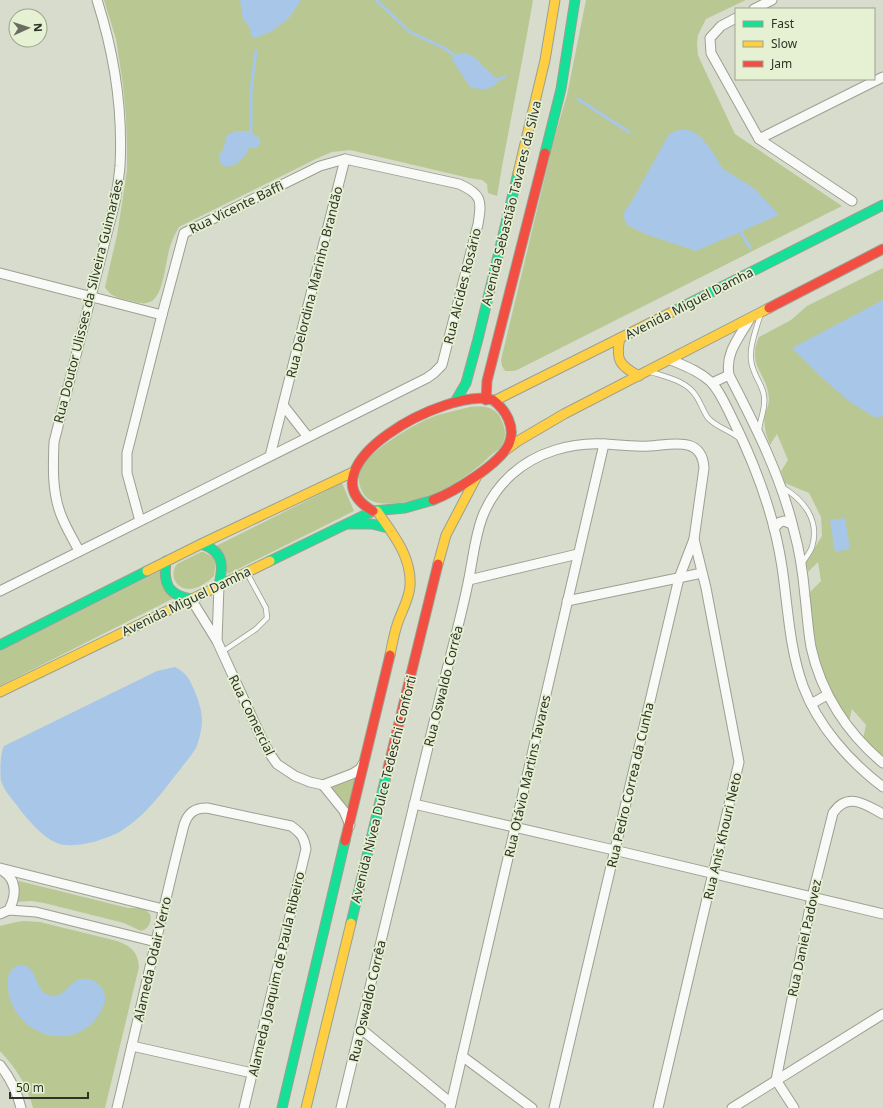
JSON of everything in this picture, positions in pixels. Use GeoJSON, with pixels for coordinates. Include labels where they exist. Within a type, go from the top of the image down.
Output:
{"type":"FeatureCollection","features":[{"type":"Feature","properties":{"kind":"main road","name":"Avenida Sebastião Tavares da Silva"},"geometry":{"type":"LineString","coordinates":[[455,402],[466,383],[478,338],[545,60],[555,0]]}},
{"type":"Feature","properties":{"kind":"main road","name":"Avenida Sebastião Tavares da Silva"},"geometry":{"type":"LineString","coordinates":[[490,400],[487,381],[561,89],[575,0]]}},
{"type":"Feature","properties":{"kind":"main road","name":"Avenida Miguel Damha"},"geometry":{"type":"LineString","coordinates":[[490,400],[513,392],[883,205]]}},
{"type":"Feature","properties":{"kind":"main road"},"geometry":{"type":"LineString","coordinates":[[507,449],[564,414],[883,249]]}},
{"type":"Feature","properties":{"kind":"main road"},"geometry":{"type":"LineString","coordinates":[[620,338],[617,349],[621,364],[626,369],[639,376]]}},
{"type":"Feature","properties":{"kind":"main road"},"geometry":{"type":"LineString","coordinates":[[0,645],[166,561],[353,472],[360,459],[390,432],[434,410],[455,402],[470,399],[490,400],[504,410],[509,419],[512,428],[511,439],[507,449]]}},
{"type":"Feature","properties":{"kind":"main road","name":"Avenida Miguel Damha"},"geometry":{"type":"LineString","coordinates":[[0,692],[375,511],[406,508],[429,502],[451,492],[488,468],[507,449]]}},
{"type":"Feature","properties":{"kind":"main road","name":"Avenida Nívea Dulce Tedeschi Conforti"},"geometry":{"type":"LineString","coordinates":[[282,1108],[397,625],[410,588],[406,557],[400,542],[375,511],[366,507],[359,499],[352,482],[353,472]]}},
{"type":"Feature","properties":{"kind":"main road","name":"Avenida Nívea Dulce Tedeschi Conforti"},"geometry":{"type":"LineString","coordinates":[[306,1108],[418,644],[446,535],[477,476]]}},
{"type":"Feature","properties":{"kind":"main road"},"geometry":{"type":"LineString","coordinates":[[346,524],[372,524],[388,528]]}},
{"type":"Feature","properties":{"kind":"main road"},"geometry":{"type":"LineString","coordinates":[[201,544],[214,550],[220,558],[223,569],[219,585]]}},
{"type":"Feature","properties":{"kind":"main road"},"geometry":{"type":"LineString","coordinates":[[166,561],[166,578],[171,589],[178,596],[191,599]]}},
{"type":"Feature","properties":{"kind":"street","name":"Rua Doutor Ulisses da Silveira Guimarães"},"geometry":{"type":"LineString","coordinates":[[79,551],[61,515],[54,490],[53,470],[54,442],[115,202],[120,166],[120,122],[116,80],[109,42],[97,0]]}},
{"type":"Feature","properties":{"kind":"street"},"geometry":{"type":"LineString","coordinates":[[756,8],[772,0]]}},
{"type":"Feature","properties":{"kind":"street"},"geometry":{"type":"LineString","coordinates":[[735,19],[721,26],[710,38],[711,53],[759,139],[852,201]]}},
{"type":"Feature","properties":{"kind":"street"},"geometry":{"type":"LineString","coordinates":[[759,139],[883,78]]}},
{"type":"Feature","properties":{"kind":"street","name":"Rua Vicente Baffi"},"geometry":{"type":"LineString","coordinates":[[140,521],[127,473],[127,454],[184,233],[320,166],[345,159],[459,184],[470,189],[478,196]]}},
{"type":"Feature","properties":{"kind":"street","name":"Rua Delordina Marinho Brandão"},"geometry":{"type":"LineString","coordinates":[[270,456],[345,159]]}},
{"type":"Feature","properties":{"kind":"street","name":"Rua Alcides Rosário"},"geometry":{"type":"LineString","coordinates":[[308,437],[426,378],[442,365],[478,224],[481,206],[478,196]]}},
{"type":"Feature","properties":{"kind":"street"},"geometry":{"type":"LineString","coordinates":[[0,273],[91,298],[162,315]]}},
{"type":"Feature","properties":{"kind":"street"},"geometry":{"type":"LineString","coordinates":[[749,318],[731,350],[728,367],[729,375],[769,457],[792,524],[802,565],[811,647],[827,695],[853,734],[883,763]]}},
{"type":"Feature","properties":{"kind":"street"},"geometry":{"type":"LineString","coordinates":[[671,360],[694,369],[712,383],[724,402],[744,442],[761,484],[774,528],[782,567],[794,654],[798,671],[811,704],[822,723],[837,743],[857,765],[883,787]]}},
{"type":"Feature","properties":{"kind":"street"},"geometry":{"type":"LineString","coordinates":[[712,383],[729,375]]}},
{"type":"Feature","properties":{"kind":"street"},"geometry":{"type":"LineString","coordinates":[[0,591],[308,437],[283,405]]}},
{"type":"Feature","properties":{"kind":"street"},"geometry":{"type":"LineString","coordinates":[[744,442],[759,436]]}},
{"type":"Feature","properties":{"kind":"street","name":"Rua Oswaldo Corrêa"},"geometry":{"type":"LineString","coordinates":[[341,1108],[469,580],[481,520],[493,496],[512,474],[535,458],[562,448],[587,444],[647,446],[682,444],[690,445],[700,451],[704,462]]}},
{"type":"Feature","properties":{"kind":"street","name":"Rua Otávio Martins Tavares"},"geometry":{"type":"LineString","coordinates":[[450,1105],[604,444]]}},
{"type":"Feature","properties":{"kind":"street","name":"Rua Pedro Correa da Cunha"},"geometry":{"type":"LineString","coordinates":[[554,1108],[679,578],[694,539],[704,462]]}},
{"type":"Feature","properties":{"kind":"street"},"geometry":{"type":"LineString","coordinates":[[774,528],[780,522],[784,521],[792,524]]}},
{"type":"Feature","properties":{"kind":"street","name":"Rua Anis Khouri Neto"},"geometry":{"type":"LineString","coordinates":[[658,1108],[739,762],[694,539]]}},
{"type":"Feature","properties":{"kind":"street"},"geometry":{"type":"LineString","coordinates":[[469,580],[578,554]]}},
{"type":"Feature","properties":{"kind":"street"},"geometry":{"type":"LineString","coordinates":[[567,601],[702,573]]}},
{"type":"Feature","properties":{"kind":"street","name":"Rua Comercial"},"geometry":{"type":"LineString","coordinates":[[217,641],[219,585]]}},
{"type":"Feature","properties":{"kind":"street","name":"Rua Comercial"},"geometry":{"type":"LineString","coordinates":[[191,599],[217,641],[270,754],[277,764],[295,776],[323,785]]}},
{"type":"Feature","properties":{"kind":"street"},"geometry":{"type":"LineString","coordinates":[[811,704],[827,695]]}},
{"type":"Feature","properties":{"kind":"street"},"geometry":{"type":"LineString","coordinates":[[350,825],[344,811],[323,785],[352,774],[360,769],[364,763]]}},
{"type":"Feature","properties":{"kind":"street","name":"Rua Daniel Padovez"},"geometry":{"type":"LineString","coordinates":[[776,1080],[812,897],[833,813],[838,806],[844,802],[851,801],[863,804],[883,814]]}},
{"type":"Feature","properties":{"kind":"street"},"geometry":{"type":"LineString","coordinates":[[414,804],[883,914]]}},
{"type":"Feature","properties":{"kind":"street","name":"Alameda Joaquim de Paula Ribeiro"},"geometry":{"type":"LineString","coordinates":[[192,812],[200,808],[207,808],[291,826],[300,832],[306,848],[244,1108]]}},
{"type":"Feature","properties":{"kind":"street","name":"Alameda Odair Verro"},"geometry":{"type":"LineString","coordinates":[[117,1108],[184,825],[187,816],[192,812]]}},
{"type":"Feature","properties":{"kind":"street"},"geometry":{"type":"LineString","coordinates":[[0,868],[163,909]]}},
{"type":"Feature","properties":{"kind":"street"},"geometry":{"type":"LineString","coordinates":[[0,868],[11,880],[15,890],[14,901],[9,910]]}},
{"type":"Feature","properties":{"kind":"street"},"geometry":{"type":"LineString","coordinates":[[0,914],[9,910],[36,912],[156,942]]}},
{"type":"Feature","properties":{"kind":"street"},"geometry":{"type":"LineString","coordinates":[[732,1108],[883,1014]]}},
{"type":"Feature","properties":{"kind":"street"},"geometry":{"type":"LineString","coordinates":[[360,1028],[450,1105]]}},
{"type":"Feature","properties":{"kind":"street"},"geometry":{"type":"LineString","coordinates":[[132,1046],[252,1073]]}},
{"type":"Feature","properties":{"kind":"street"},"geometry":{"type":"LineString","coordinates":[[462,1056],[532,1108]]}},
{"type":"Feature","properties":{"kind":"street"},"geometry":{"type":"LineString","coordinates":[[0,1065],[11,1080],[19,1096],[21,1108]]}},
{"type":"Feature","properties":{"kind":"street"},"geometry":{"type":"LineString","coordinates":[[776,1080],[794,1108]]}},
{"type":"Feature","properties":{"kind":"lane"},"geometry":{"type":"LineString","coordinates":[[759,436],[764,398],[763,390],[753,370],[750,360],[755,332],[762,312]]}},
{"type":"Feature","properties":{"kind":"lane"},"geometry":{"type":"LineString","coordinates":[[649,371],[674,380],[691,389],[708,418],[716,425],[734,434],[744,442]]}},
{"type":"Feature","properties":{"kind":"lane"},"geometry":{"type":"LineString","coordinates":[[780,486],[795,494],[801,500],[808,509],[812,522],[814,536],[812,548],[802,565]]}},
{"type":"Feature","properties":{"kind":"lane"},"geometry":{"type":"LineString","coordinates":[[222,652],[256,629],[267,618],[266,608],[246,572]]}},
{"type":"Feature","properties":{"kind":"green space"},"geometry":{"type":"Polygon","coordinates":[[[104,0],[533,0],[497,196],[488,193],[487,184],[482,180],[350,150],[332,152],[179,227],[169,250],[160,290],[152,301],[142,303],[116,297],[105,287],[117,235],[127,169],[126,117],[116,39],[104,0]]]}},
{"type":"Feature","properties":{"kind":"green space"},"geometry":{"type":"Polygon","coordinates":[[[586,0],[746,0],[706,19],[698,35],[698,55],[701,62],[735,134],[842,206],[519,369],[514,371],[505,371],[501,360],[554,139],[567,95],[586,0]]]}},
{"type":"Feature","properties":{"kind":"green space"},"geometry":{"type":"Polygon","coordinates":[[[883,268],[883,756],[863,739],[866,725],[852,709],[849,721],[839,706],[824,676],[819,660],[813,626],[810,592],[821,581],[818,562],[808,572],[806,562],[822,536],[821,517],[809,493],[785,483],[781,471],[788,460],[777,434],[770,445],[767,437],[764,422],[769,401],[768,390],[756,363],[755,356],[759,337],[791,320],[807,306],[883,268]]]}},
{"type":"Feature","properties":{"kind":"green space"},"geometry":{"type":"Polygon","coordinates":[[[470,407],[484,407],[492,409],[498,415],[504,428],[504,442],[499,449],[482,464],[450,486],[432,494],[407,502],[382,503],[372,501],[365,496],[360,485],[359,473],[363,465],[381,447],[429,418],[470,407]]]}},
{"type":"Feature","properties":{"kind":"green space"},"geometry":{"type":"Polygon","coordinates":[[[342,483],[354,511],[228,574],[214,547],[342,483]]]}},
{"type":"Feature","properties":{"kind":"green space"},"geometry":{"type":"Polygon","coordinates":[[[201,552],[204,552],[216,559],[214,576],[206,583],[196,588],[184,588],[177,584],[174,572],[177,564],[201,552]]]}},
{"type":"Feature","properties":{"kind":"green space"},"geometry":{"type":"Polygon","coordinates":[[[162,570],[174,598],[0,686],[0,651],[162,570]]]}},
{"type":"Feature","properties":{"kind":"green space"},"geometry":{"type":"Polygon","coordinates":[[[358,777],[349,812],[340,798],[329,787],[358,777]]]}},
{"type":"Feature","properties":{"kind":"green space"},"geometry":{"type":"Polygon","coordinates":[[[15,880],[128,908],[144,908],[150,914],[150,922],[148,927],[141,931],[124,923],[44,903],[31,901],[16,902],[18,889],[15,880]]]}},
{"type":"Feature","properties":{"kind":"green space"},"geometry":{"type":"Polygon","coordinates":[[[24,921],[40,922],[117,941],[130,947],[137,957],[139,967],[105,1108],[33,1108],[28,1092],[20,1077],[0,1051],[0,926],[24,921]]]}},
{"type":"Feature","properties":{"kind":"water"},"geometry":{"type":"Polygon","coordinates":[[[240,0],[301,0],[290,17],[271,32],[254,38],[252,37],[249,26],[243,19],[240,0]]]}},
{"type":"Feature","properties":{"kind":"water"},"geometry":{"type":"Polygon","coordinates":[[[460,53],[469,54],[479,61],[483,67],[487,69],[497,80],[496,85],[483,90],[470,87],[451,58],[460,53]]]}},
{"type":"Feature","properties":{"kind":"water"},"geometry":{"type":"Polygon","coordinates":[[[681,129],[692,131],[701,137],[723,169],[754,188],[779,215],[696,251],[645,234],[627,225],[623,214],[669,134],[681,129]]]}},
{"type":"Feature","properties":{"kind":"water"},"geometry":{"type":"Polygon","coordinates":[[[236,131],[251,131],[255,136],[260,138],[260,143],[257,148],[249,148],[243,158],[236,164],[225,167],[219,161],[219,154],[223,150],[227,135],[236,131]]]}},
{"type":"Feature","properties":{"kind":"water"},"geometry":{"type":"Polygon","coordinates":[[[883,300],[883,416],[876,418],[850,402],[821,377],[792,348],[883,300]]]}},
{"type":"Feature","properties":{"kind":"water"},"geometry":{"type":"Polygon","coordinates":[[[845,518],[850,549],[835,552],[830,520],[845,518]]]}},
{"type":"Feature","properties":{"kind":"water"},"geometry":{"type":"Polygon","coordinates":[[[175,667],[185,674],[190,680],[201,711],[202,725],[200,737],[196,748],[190,757],[147,810],[118,833],[101,840],[82,844],[64,845],[51,840],[34,826],[24,815],[9,796],[2,784],[1,763],[4,746],[157,671],[175,667]]]}},
{"type":"Feature","properties":{"kind":"water"},"geometry":{"type":"Polygon","coordinates":[[[19,965],[30,969],[40,988],[44,992],[53,996],[57,996],[74,982],[79,980],[89,979],[97,983],[104,991],[105,996],[104,1004],[100,1013],[88,1027],[73,1034],[58,1036],[42,1033],[28,1025],[17,1014],[10,999],[8,981],[10,971],[19,965]]]}},
{"type":"Feature","properties":{"kind":"waterway"},"geometry":{"type":"LineString","coordinates":[[376,0],[410,32],[444,48],[457,57]]}},
{"type":"Feature","properties":{"kind":"waterway"},"geometry":{"type":"LineString","coordinates":[[248,134],[251,131],[251,91],[256,51]]}},
{"type":"Feature","properties":{"kind":"waterway"},"geometry":{"type":"LineString","coordinates":[[495,78],[497,80],[505,77]]}},
{"type":"Feature","properties":{"kind":"waterway"},"geometry":{"type":"LineString","coordinates":[[578,99],[629,132]]}},
{"type":"Feature","properties":{"kind":"waterway"},"geometry":{"type":"LineString","coordinates":[[739,229],[750,248]]}},
{"type":"Feature","properties":{"kind":"traffic: fast"},"geometry":{"type":"LineString","coordinates":[[545,153],[561,89],[575,0]]}},
{"type":"Feature","properties":{"kind":"traffic: fast"},"geometry":{"type":"LineString","coordinates":[[455,402],[466,383],[518,173]]}},
{"type":"Feature","properties":{"kind":"traffic: fast"},"geometry":{"type":"LineString","coordinates":[[674,311],[883,205]]}},
{"type":"Feature","properties":{"kind":"traffic: fast"},"geometry":{"type":"LineString","coordinates":[[270,561],[373,511],[405,508],[433,500]]}},
{"type":"Feature","properties":{"kind":"traffic: fast"},"geometry":{"type":"LineString","coordinates":[[349,524],[372,524],[388,528]]}},
{"type":"Feature","properties":{"kind":"traffic: fast"},"geometry":{"type":"LineString","coordinates":[[201,544],[214,550],[220,559],[221,577],[219,585]]}},
{"type":"Feature","properties":{"kind":"traffic: fast"},"geometry":{"type":"LineString","coordinates":[[166,561],[165,576],[169,587],[177,595],[191,599]]}},
{"type":"Feature","properties":{"kind":"traffic: fast"},"geometry":{"type":"LineString","coordinates":[[0,645],[147,571]]}},
{"type":"Feature","properties":{"kind":"traffic: fast"},"geometry":{"type":"LineString","coordinates":[[351,923],[387,772]]}},
{"type":"Feature","properties":{"kind":"traffic: fast"},"geometry":{"type":"LineString","coordinates":[[282,1108],[345,841]]}},
{"type":"Feature","properties":{"kind":"traffic: slow"},"geometry":{"type":"LineString","coordinates":[[518,173],[545,60],[555,0]]}},
{"type":"Feature","properties":{"kind":"traffic: slow"},"geometry":{"type":"LineString","coordinates":[[507,449],[564,414],[769,308]]}},
{"type":"Feature","properties":{"kind":"traffic: slow"},"geometry":{"type":"LineString","coordinates":[[494,401],[674,311]]}},
{"type":"Feature","properties":{"kind":"traffic: slow"},"geometry":{"type":"LineString","coordinates":[[620,338],[618,352],[620,362],[627,369],[639,376]]}},
{"type":"Feature","properties":{"kind":"traffic: slow"},"geometry":{"type":"LineString","coordinates":[[147,571],[353,472]]}},
{"type":"Feature","properties":{"kind":"traffic: slow"},"geometry":{"type":"LineString","coordinates":[[438,564],[446,535],[477,476]]}},
{"type":"Feature","properties":{"kind":"traffic: slow"},"geometry":{"type":"LineString","coordinates":[[377,511],[400,546],[405,556],[410,575],[408,596],[396,628],[390,655]]}},
{"type":"Feature","properties":{"kind":"traffic: slow"},"geometry":{"type":"LineString","coordinates":[[0,692],[270,561]]}},
{"type":"Feature","properties":{"kind":"traffic: slow"},"geometry":{"type":"LineString","coordinates":[[306,1108],[351,923]]}},
{"type":"Feature","properties":{"kind":"traffic: jam"},"geometry":{"type":"LineString","coordinates":[[486,400],[487,381],[545,153]]}},
{"type":"Feature","properties":{"kind":"traffic: jam"},"geometry":{"type":"LineString","coordinates":[[769,308],[883,249]]}},
{"type":"Feature","properties":{"kind":"traffic: jam"},"geometry":{"type":"LineString","coordinates":[[373,511],[355,493],[354,474],[366,453],[388,434],[415,418],[445,405],[472,399],[493,400],[506,414],[508,419],[511,431],[509,444],[504,452],[487,468],[464,484],[433,500]]}},
{"type":"Feature","properties":{"kind":"traffic: jam"},"geometry":{"type":"LineString","coordinates":[[387,772],[438,564]]}},
{"type":"Feature","properties":{"kind":"traffic: jam"},"geometry":{"type":"LineString","coordinates":[[345,841],[390,655]]}}]}
